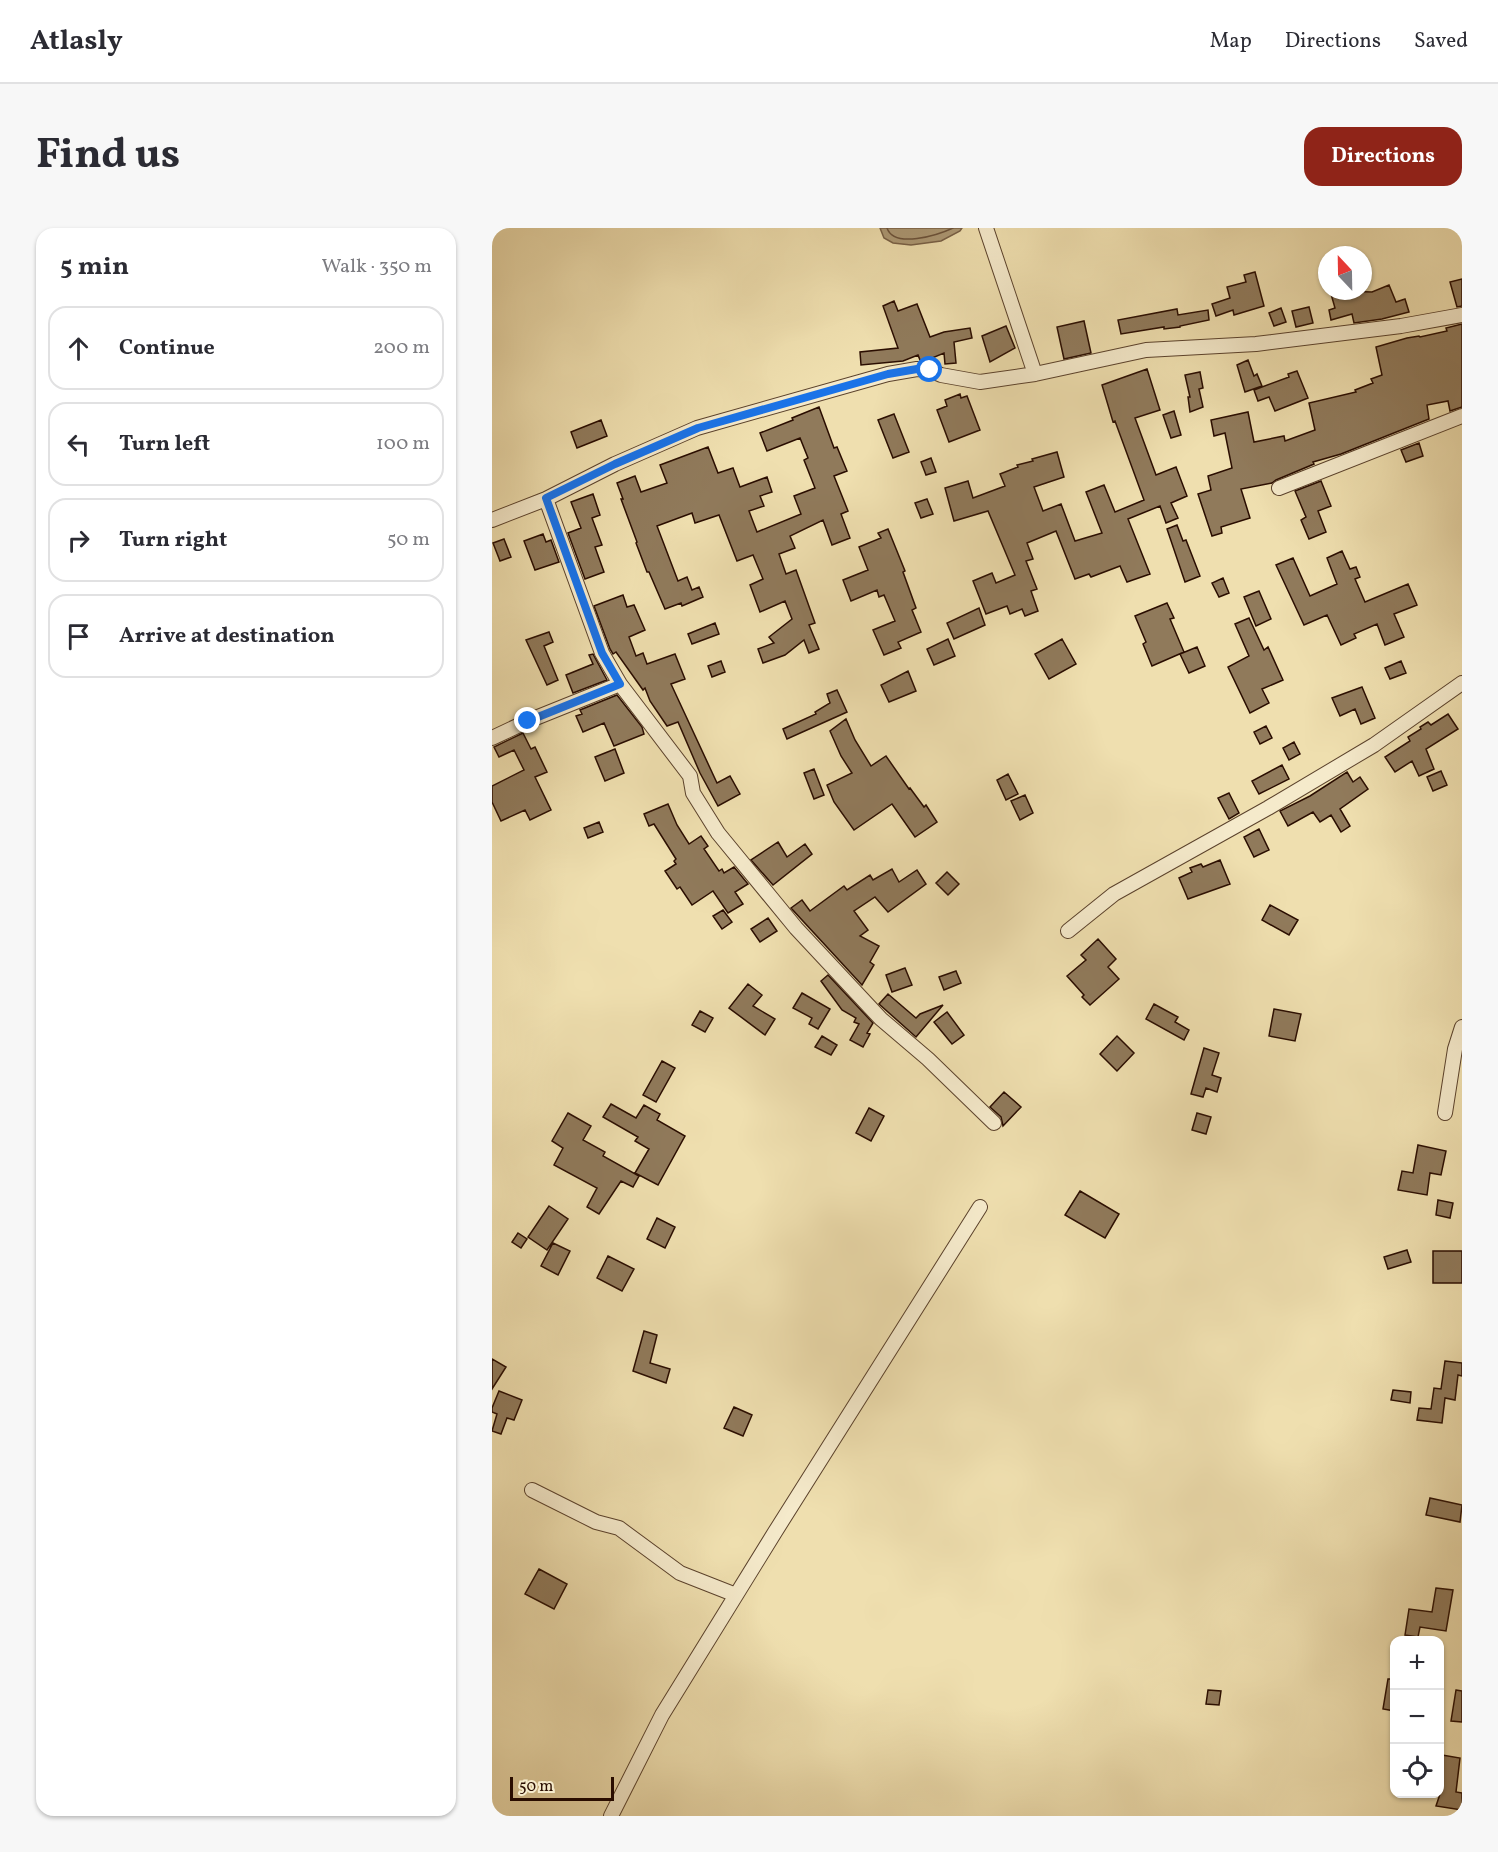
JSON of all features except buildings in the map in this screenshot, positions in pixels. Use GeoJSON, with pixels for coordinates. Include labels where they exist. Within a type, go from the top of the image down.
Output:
{"type":"FeatureCollection","features":[{"type":"Feature","properties":{"kind":"street"},"geometry":{"type":"LineString","coordinates":[[986,228],[1035,374]]}},
{"type":"Feature","properties":{"kind":"street"},"geometry":{"type":"LineString","coordinates":[[492,520],[546,498],[615,464],[698,428],[888,374],[917,369],[930,370],[941,375],[980,382],[1035,374],[1146,350],[1256,344],[1401,326],[1462,315]]}},
{"type":"Feature","properties":{"kind":"street"},"geometry":{"type":"LineString","coordinates":[[1279,488],[1462,416]]}},
{"type":"Feature","properties":{"kind":"street"},"geometry":{"type":"LineString","coordinates":[[546,498],[602,653],[620,684],[690,776],[693,793],[718,833],[796,928],[881,1018],[928,1059],[994,1123]]}},
{"type":"Feature","properties":{"kind":"street"},"geometry":{"type":"LineString","coordinates":[[1068,931],[1114,894],[1374,746],[1462,683]]}},
{"type":"Feature","properties":{"kind":"street"},"geometry":{"type":"LineString","coordinates":[[492,738],[620,684]]}},
{"type":"Feature","properties":{"kind":"street"},"geometry":{"type":"LineString","coordinates":[[1445,1113],[1455,1049],[1462,1027]]}},
{"type":"Feature","properties":{"kind":"street"},"geometry":{"type":"LineString","coordinates":[[610,1816],[662,1715],[981,1207]]}},
{"type":"Feature","properties":{"kind":"street"},"geometry":{"type":"LineString","coordinates":[[532,1490],[596,1522],[619,1528],[680,1573],[736,1595]]}},
{"type":"Feature","properties":{"kind":"water"},"geometry":{"type":"Polygon","coordinates":[[[880,228],[962,228],[941,241],[911,245],[893,243],[884,238],[880,228]]]}},
{"type":"Feature","properties":{"kind":"route"},"geometry":{"type":"LineString","coordinates":[[528,721],[620,684],[602,653],[546,498],[615,464],[698,428],[888,374],[917,369],[930,370]]}}]}
